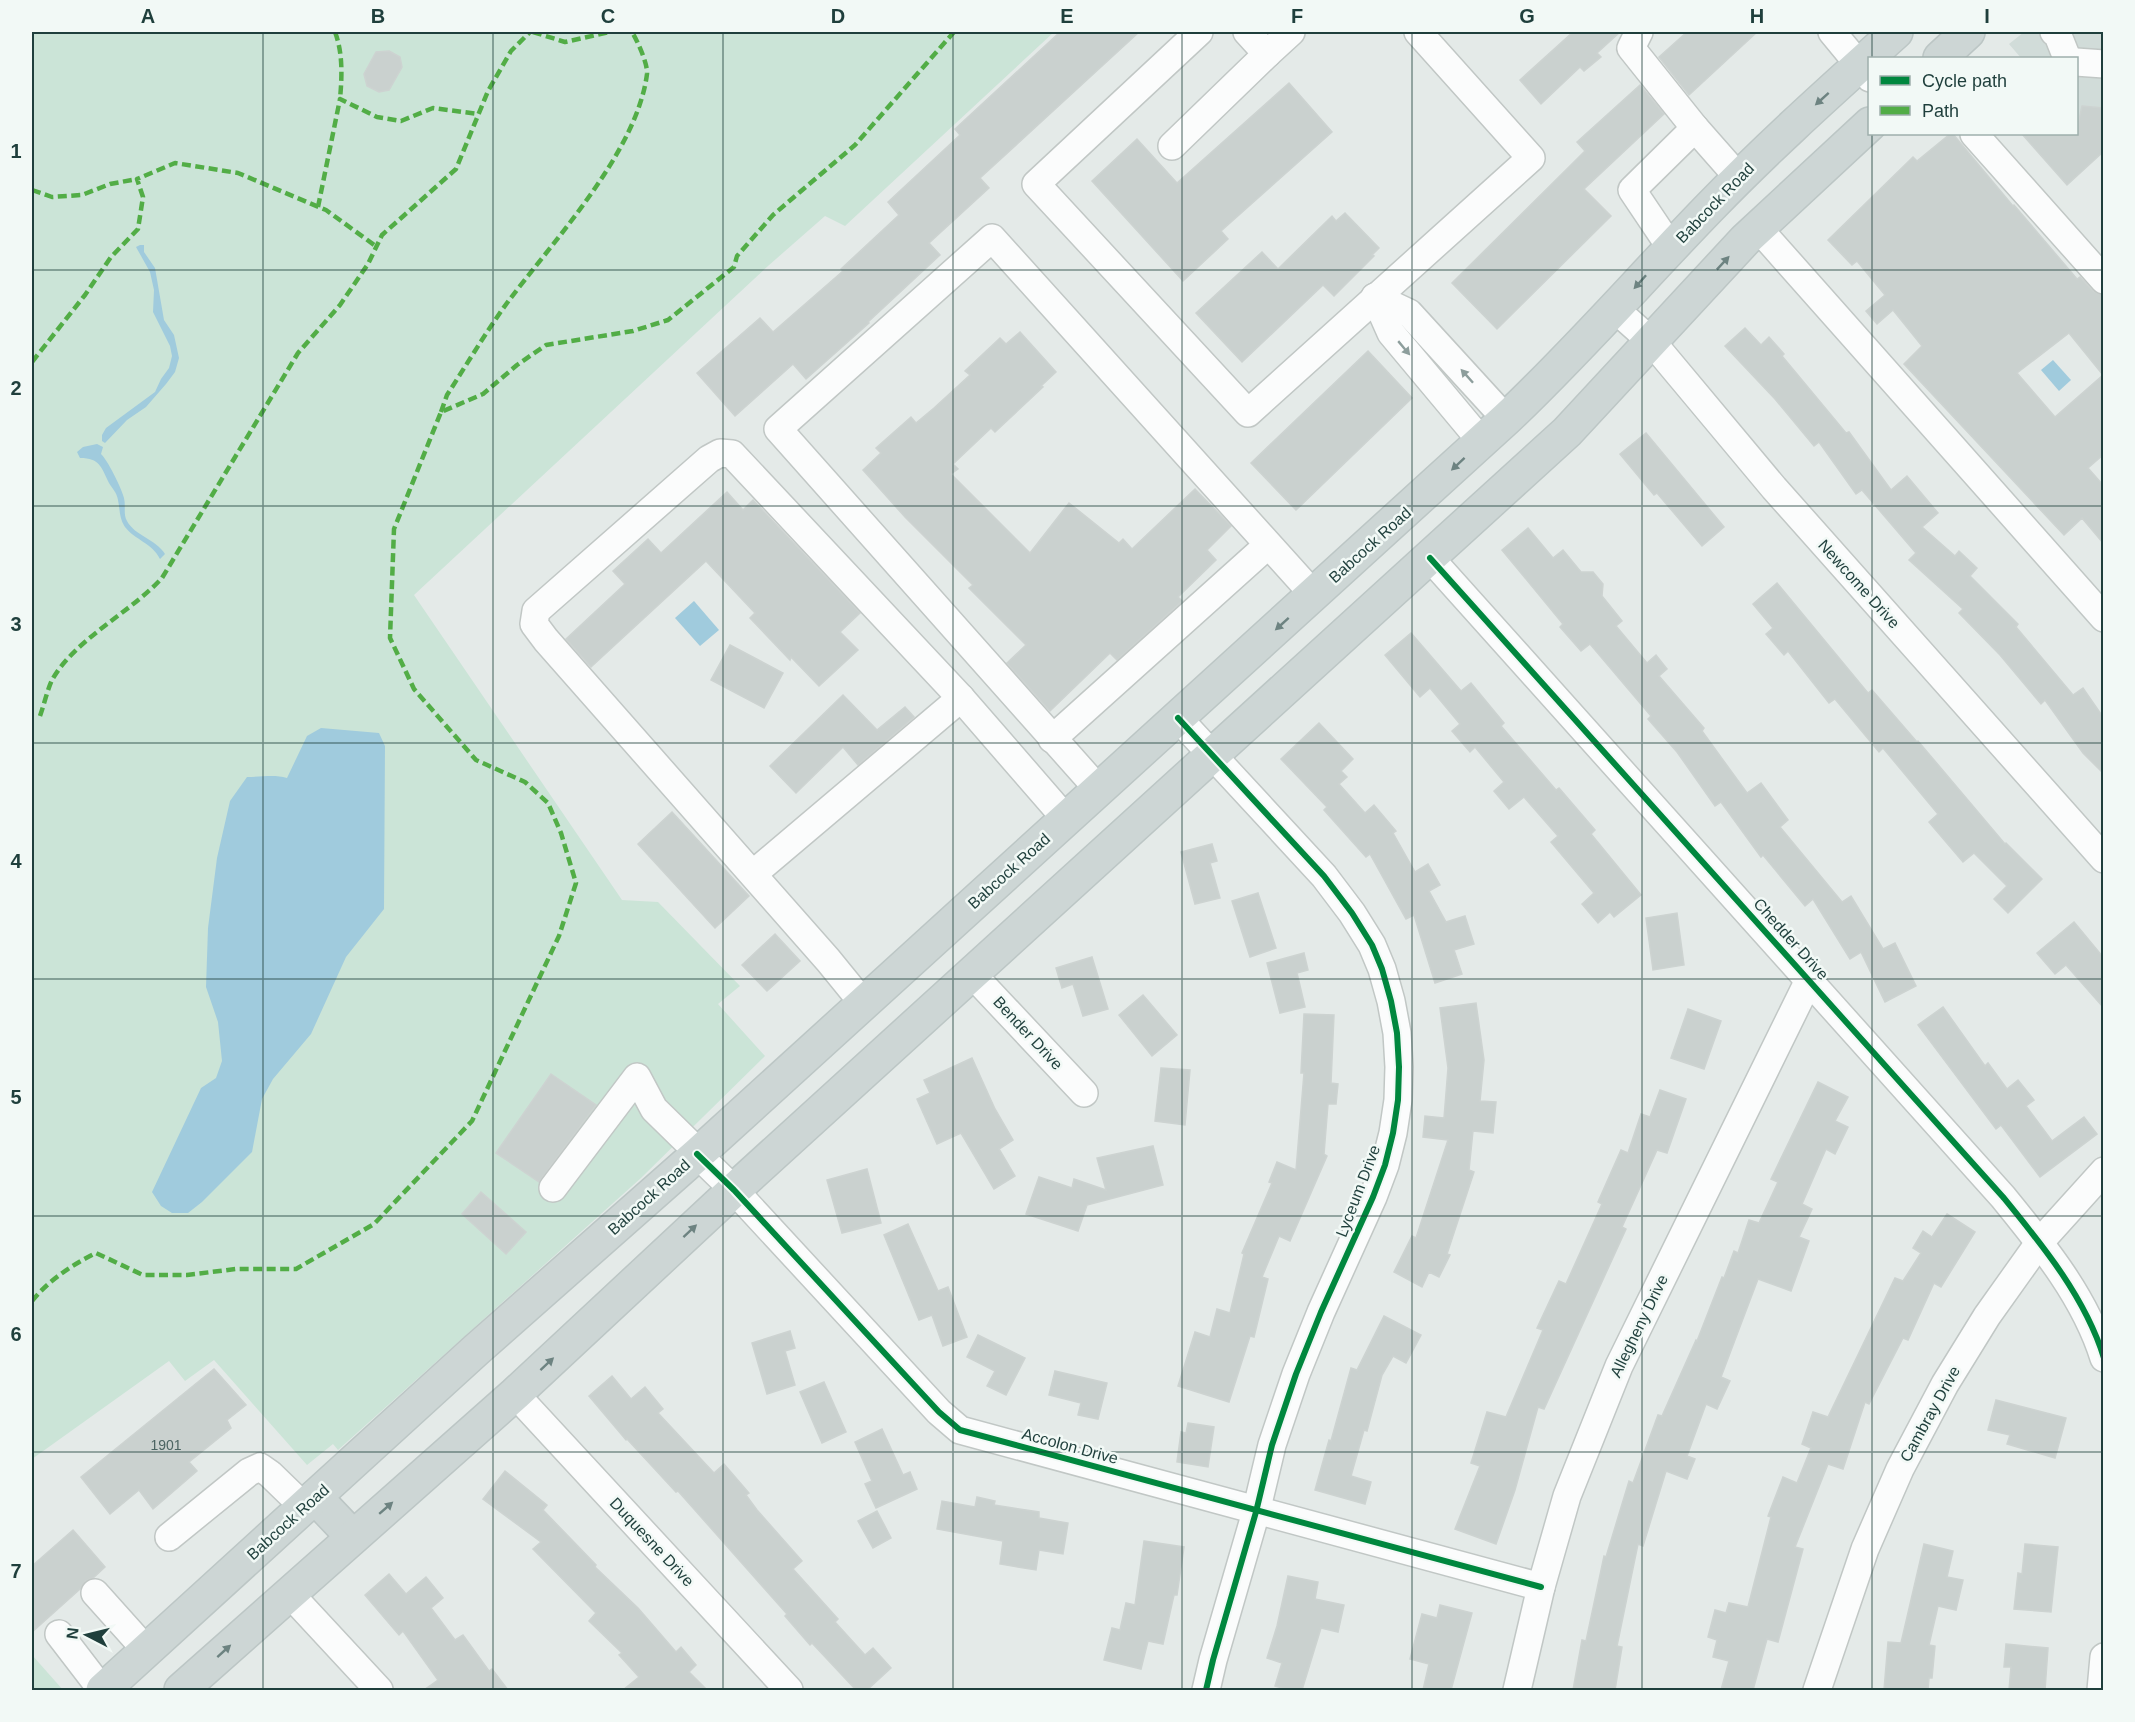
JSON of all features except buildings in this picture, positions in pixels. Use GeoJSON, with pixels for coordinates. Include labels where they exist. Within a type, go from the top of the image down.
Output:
{"type":"FeatureCollection","features":[{"type":"Feature","properties":{"kind":"main road","name":"Babcock Road"},"geometry":{"type":"LineString","coordinates":[[1876,57],[1896,32]]}},
{"type":"Feature","properties":{"kind":"main road"},"geometry":{"type":"LineString","coordinates":[[1941,57],[1968,32]]}},
{"type":"Feature","properties":{"kind":"main road","name":"Babcock Road"},"geometry":{"type":"LineString","coordinates":[[103,1690],[476,1350],[698,1154],[1482,442],[1615,309],[1738,178],[1776,141],[1864,72]]}},
{"type":"Feature","properties":{"kind":"main road"},"geometry":{"type":"LineString","coordinates":[[181,1690],[515,1394],[734,1190],[1567,432],[1704,283],[1758,228],[1868,125]]}},
{"type":"Feature","properties":{"kind":"main road"},"geometry":{"type":"LineString","coordinates":[[310,1502],[353,1537]]}},
{"type":"Feature","properties":{"kind":"street"},"geometry":{"type":"LineString","coordinates":[[1199,32],[1036,184],[1248,413],[1530,158],[1418,32]]}},
{"type":"Feature","properties":{"kind":"street"},"geometry":{"type":"LineString","coordinates":[[1247,32],[1267,54]]}},
{"type":"Feature","properties":{"kind":"street"},"geometry":{"type":"LineString","coordinates":[[1172,146],[1291,32]]}},
{"type":"Feature","properties":{"kind":"street"},"geometry":{"type":"LineString","coordinates":[[1639,32],[1631,48],[1738,178]]}},
{"type":"Feature","properties":{"kind":"street"},"geometry":{"type":"LineString","coordinates":[[1832,32],[1864,72]]}},
{"type":"Feature","properties":{"kind":"street"},"geometry":{"type":"LineString","coordinates":[[2056,32],[2067,57]]}},
{"type":"Feature","properties":{"kind":"street"},"geometry":{"type":"LineString","coordinates":[[2078,62],[2103,64]]}},
{"type":"Feature","properties":{"kind":"street"},"geometry":{"type":"LineString","coordinates":[[1671,248],[1632,190],[1695,128]]}},
{"type":"Feature","properties":{"kind":"street"},"geometry":{"type":"LineString","coordinates":[[1975,135],[2103,280]]}},
{"type":"Feature","properties":{"kind":"street"},"geometry":{"type":"LineString","coordinates":[[1758,228],[2103,618]]}},
{"type":"Feature","properties":{"kind":"street"},"geometry":{"type":"LineString","coordinates":[[1099,789],[1052,739],[778,429],[992,238],[1314,595]]}},
{"type":"Feature","properties":{"kind":"street"},"geometry":{"type":"LineString","coordinates":[[1375,297],[1409,313],[1506,419]]}},
{"type":"Feature","properties":{"kind":"street"},"geometry":{"type":"LineString","coordinates":[[1375,297],[1391,333],[1482,442]]}},
{"type":"Feature","properties":{"kind":"street","name":"Newcome Drive"},"geometry":{"type":"LineString","coordinates":[[1615,309],[1652,342],[1774,488],[2103,860]]}},
{"type":"Feature","properties":{"kind":"street"},"geometry":{"type":"LineString","coordinates":[[863,1003],[753,874],[546,640],[534,624],[536,612],[708,459],[720,453],[732,454],[961,698],[1066,819]]}},
{"type":"Feature","properties":{"kind":"street"},"geometry":{"type":"LineString","coordinates":[[1052,739],[1268,544]]}},
{"type":"Feature","properties":{"kind":"street","name":"Chedder Drive"},"geometry":{"type":"LineString","coordinates":[[1430,558],[2003,1197],[2075,1294],[2089,1320],[2103,1358]]}},
{"type":"Feature","properties":{"kind":"street"},"geometry":{"type":"LineString","coordinates":[[753,874],[961,698]]}},
{"type":"Feature","properties":{"kind":"street","name":"Lyceum Drive"},"geometry":{"type":"LineString","coordinates":[[1178,718],[1324,876],[1352,913],[1372,945],[1382,969],[1397,1034],[1399,1067],[1395,1122],[1385,1165],[1296,1374],[1272,1445],[1256,1512],[1206,1690]]}},
{"type":"Feature","properties":{"kind":"street","name":"Bender Drive"},"geometry":{"type":"LineString","coordinates":[[972,974],[1084,1093]]}},
{"type":"Feature","properties":{"kind":"street","name":"Allegheny Drive"},"geometry":{"type":"LineString","coordinates":[[1517,1690],[1541,1587],[1567,1496],[1619,1366],[1809,980]]}},
{"type":"Feature","properties":{"kind":"street","name":"Accolon Drive"},"geometry":{"type":"LineString","coordinates":[[553,1188],[637,1077],[654,1109],[734,1190],[931,1404],[960,1430],[1256,1512],[1541,1587]]}},
{"type":"Feature","properties":{"kind":"street","name":"Cambray Drive"},"geometry":{"type":"LineString","coordinates":[[1817,1690],[1865,1549],[1900,1469],[1946,1384],[1987,1316],[2038,1243],[2103,1171]]}},
{"type":"Feature","properties":{"kind":"street","name":"Duquesne Drive"},"geometry":{"type":"LineString","coordinates":[[515,1394],[789,1690]]}},
{"type":"Feature","properties":{"kind":"street"},"geometry":{"type":"LineString","coordinates":[[169,1537],[249,1472],[260,1467],[310,1502]]}},
{"type":"Feature","properties":{"kind":"street"},"geometry":{"type":"LineString","coordinates":[[95,1593],[147,1651]]}},
{"type":"Feature","properties":{"kind":"street"},"geometry":{"type":"LineString","coordinates":[[289,1593],[380,1690]]}},
{"type":"Feature","properties":{"kind":"street"},"geometry":{"type":"LineString","coordinates":[[59,1634],[103,1690]]}},
{"type":"Feature","properties":{"kind":"street"},"geometry":{"type":"LineString","coordinates":[[2101,1690],[2103,1657]]}},
{"type":"Feature","properties":{"kind":"shaded area"},"geometry":{"type":"Polygon","coordinates":[[[2024,32],[2103,32],[2103,154],[2078,124],[2078,57],[2020,57],[2009,44],[2024,32]]]}},
{"type":"Feature","properties":{"kind":"green space"},"geometry":{"type":"Polygon","coordinates":[[[32,32],[1054,32],[845,226],[825,216],[768,266],[414,595],[622,900],[658,902],[740,986],[718,1004],[765,1056],[641,1178],[338,1450],[333,1444],[307,1465],[214,1360],[185,1381],[169,1361],[32,1459],[32,32]]]}},
{"type":"Feature","properties":{"kind":"green space"},"geometry":{"type":"Polygon","coordinates":[[[32,1655],[63,1690],[32,1690],[32,1655]]]}},
{"type":"Feature","properties":{"kind":"water"},"geometry":{"type":"Polygon","coordinates":[[[144,245],[144,252],[155,268],[164,320],[174,335],[179,358],[175,372],[146,407],[127,420],[105,443],[102,441],[102,435],[106,428],[155,392],[169,368],[172,356],[170,346],[153,312],[154,290],[150,272],[136,247],[144,245]]]}},
{"type":"Feature","properties":{"kind":"water"},"geometry":{"type":"Polygon","coordinates":[[[2053,360],[2071,380],[2059,391],[2041,370],[2053,360]]]}},
{"type":"Feature","properties":{"kind":"water"},"geometry":{"type":"Polygon","coordinates":[[[97,444],[103,447],[101,454],[123,494],[127,521],[135,530],[161,549],[165,554],[160,559],[153,549],[123,524],[117,495],[99,464],[87,458],[80,458],[77,452],[83,447],[97,444]]]}},
{"type":"Feature","properties":{"kind":"water"},"geometry":{"type":"Polygon","coordinates":[[[694,601],[719,630],[700,646],[675,618],[694,601]]]}},
{"type":"Feature","properties":{"kind":"water"},"geometry":{"type":"Polygon","coordinates":[[[321,728],[379,733],[385,746],[384,909],[346,957],[311,1034],[273,1079],[262,1099],[252,1152],[188,1213],[172,1213],[161,1206],[152,1192],[201,1088],[216,1078],[222,1061],[218,1022],[206,987],[208,928],[217,858],[230,801],[247,777],[287,778],[307,736],[321,728]]]}},
{"type":"Feature","properties":{"kind":"marked path"},"geometry":{"type":"LineString","coordinates":[[335,32],[341,57],[340,99]]}},
{"type":"Feature","properties":{"kind":"marked path"},"geometry":{"type":"LineString","coordinates":[[40,716],[52,680],[62,665],[88,639],[135,603],[162,578],[298,353],[340,305],[368,264],[382,235],[456,169],[488,91],[511,51],[530,32]]}},
{"type":"Feature","properties":{"kind":"marked path"},"geometry":{"type":"LineString","coordinates":[[533,32],[565,42],[610,32]]}},
{"type":"Feature","properties":{"kind":"marked path"},"geometry":{"type":"LineString","coordinates":[[441,412],[447,395],[492,325],[591,194],[628,134],[640,104],[647,74],[644,58],[632,32]]}},
{"type":"Feature","properties":{"kind":"marked path"},"geometry":{"type":"LineString","coordinates":[[32,1301],[61,1274],[96,1253],[143,1275],[187,1275],[236,1269],[296,1269],[374,1224],[472,1121],[559,936],[576,883],[561,833],[548,803],[525,782],[476,760],[414,689],[390,638],[394,529],[441,412],[483,394],[517,365],[546,345],[633,331],[668,320],[734,267],[737,256],[773,215],[855,145],[954,32]]}},
{"type":"Feature","properties":{"kind":"marked path"},"geometry":{"type":"LineString","coordinates":[[318,207],[340,99],[377,117],[401,121],[433,108],[478,114]]}},
{"type":"Feature","properties":{"kind":"marked path"},"geometry":{"type":"LineString","coordinates":[[32,362],[85,295],[111,257],[138,229],[143,197],[137,179],[175,163],[238,173],[326,210],[377,247]]}},
{"type":"Feature","properties":{"kind":"marked path"},"geometry":{"type":"LineString","coordinates":[[32,190],[52,197],[82,195],[110,184],[137,179]]}},
{"type":"Feature","properties":{"kind":"cycle path"},"geometry":{"type":"LineString","coordinates":[[1430,558],[2003,1197],[2048,1253],[2074,1293],[2086,1314],[2104,1358]]}},
{"type":"Feature","properties":{"kind":"cycle path"},"geometry":{"type":"LineString","coordinates":[[1178,718],[1324,876],[1352,913],[1372,945],[1382,969],[1397,1033],[1399,1067],[1398,1100],[1385,1165],[1296,1374],[1272,1445],[1256,1512],[1206,1690]]}},
{"type":"Feature","properties":{"kind":"cycle path"},"geometry":{"type":"LineString","coordinates":[[697,1154],[734,1190],[939,1412],[960,1430],[1541,1587]]}}]}
